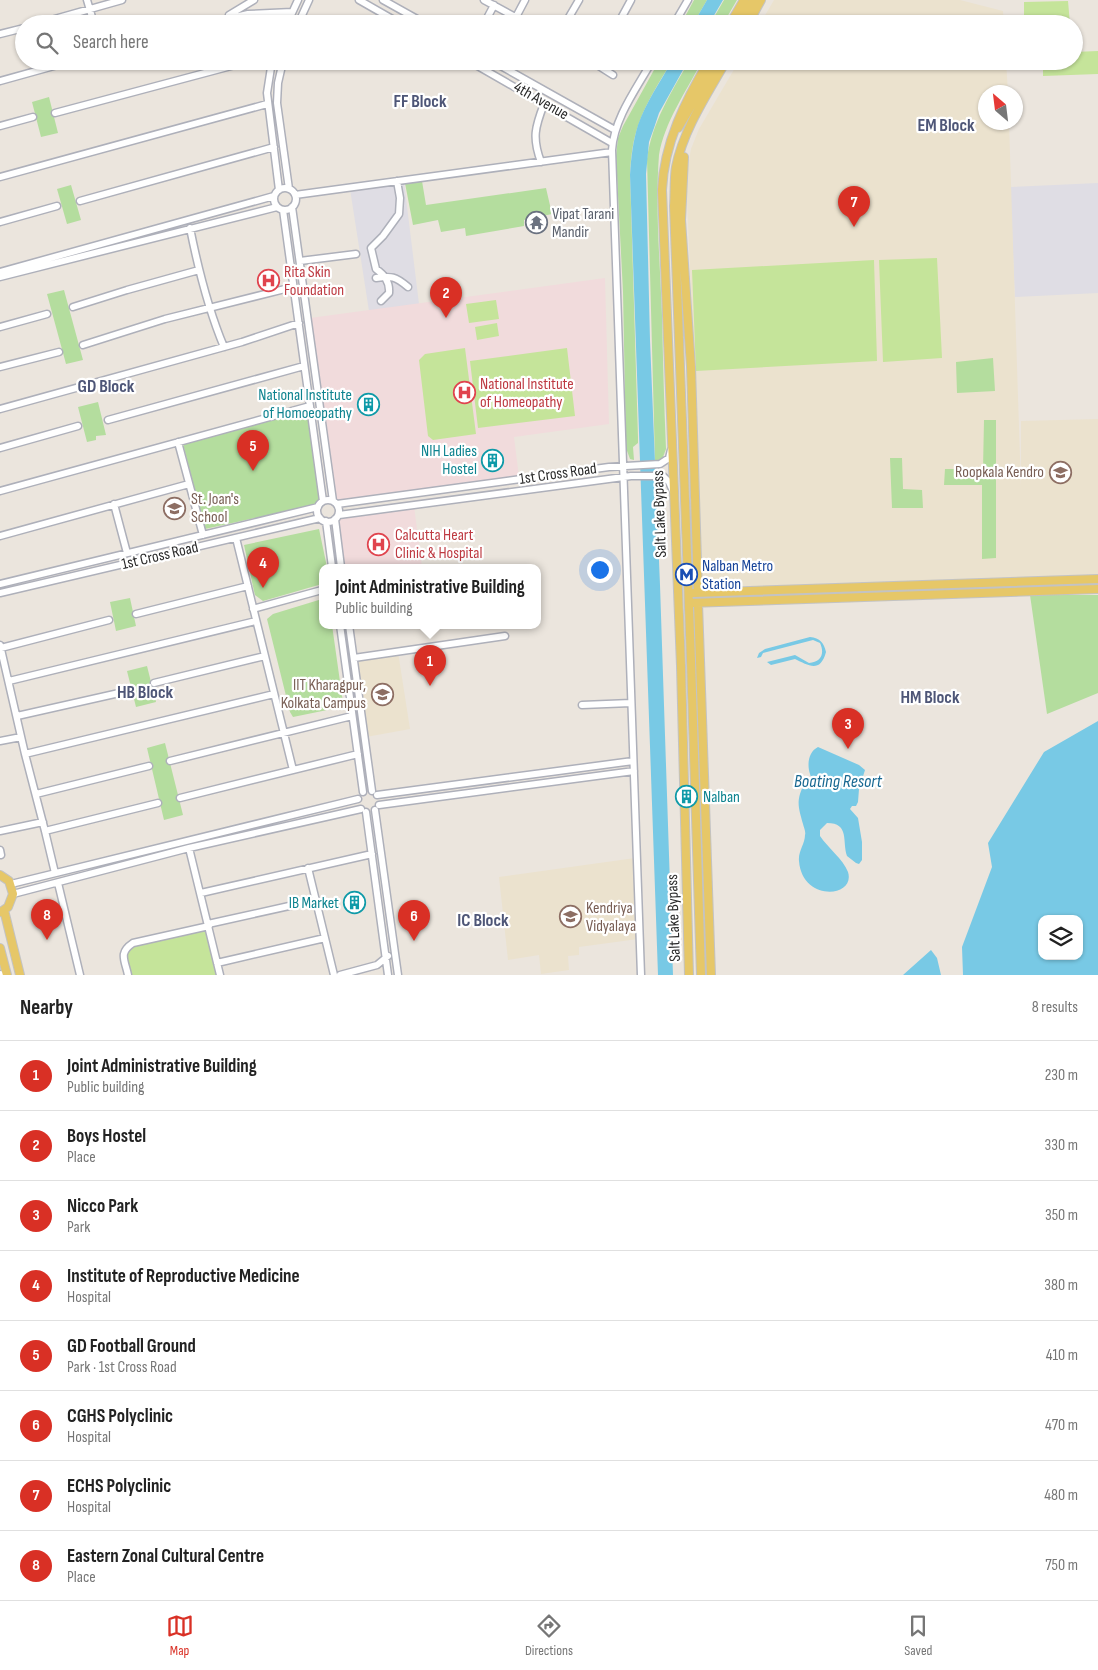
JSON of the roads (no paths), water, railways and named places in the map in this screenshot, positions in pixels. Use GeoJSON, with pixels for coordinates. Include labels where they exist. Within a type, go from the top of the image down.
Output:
{"type":"FeatureCollection","features":[{"type":"Feature","properties":{"kind":"main road"},"geometry":{"type":"LineString","coordinates":[[735,15],[744,0]]}},
{"type":"Feature","properties":{"kind":"main road"},"geometry":{"type":"LineString","coordinates":[[744,15],[753,0]]}},
{"type":"Feature","properties":{"kind":"main road"},"geometry":{"type":"LineString","coordinates":[[753,15],[762,0]]}},
{"type":"Feature","properties":{"kind":"main road","name":"Salt Lake Bypass"},"geometry":{"type":"LineString","coordinates":[[690,975],[662,184],[665,162],[673,134],[680,115],[703,70]]}},
{"type":"Feature","properties":{"kind":"main road"},"geometry":{"type":"LineString","coordinates":[[673,134],[689,120],[714,70]]}},
{"type":"Feature","properties":{"kind":"main road","name":"Salt Lake Bypass"},"geometry":{"type":"LineString","coordinates":[[698,593],[694,431],[689,343],[680,262],[676,247],[675,178],[676,166],[689,120],[720,70]]}},
{"type":"Feature","properties":{"kind":"main road","name":"Salt Lake Bypass"},"geometry":{"type":"LineString","coordinates":[[684,157],[680,262],[680,360],[701,975]]}},
{"type":"Feature","properties":{"kind":"main road"},"geometry":{"type":"LineString","coordinates":[[665,264],[680,262]]}},
{"type":"Feature","properties":{"kind":"main road"},"geometry":{"type":"LineString","coordinates":[[680,360],[689,343]]}},
{"type":"Feature","properties":{"kind":"main road"},"geometry":{"type":"LineString","coordinates":[[685,505],[696,517]]}},
{"type":"Feature","properties":{"kind":"main road"},"geometry":{"type":"LineString","coordinates":[[688,593],[1098,580]]}},
{"type":"Feature","properties":{"kind":"main road"},"geometry":{"type":"LineString","coordinates":[[1050,581],[1050,590]]}},
{"type":"Feature","properties":{"kind":"main road"},"geometry":{"type":"LineString","coordinates":[[689,603],[1098,589]]}},
{"type":"Feature","properties":{"kind":"main road"},"geometry":{"type":"LineString","coordinates":[[698,603],[711,975]]}},
{"type":"Feature","properties":{"kind":"main road"},"geometry":{"type":"LineString","coordinates":[[683,757],[703,758]]}},
{"type":"Feature","properties":{"kind":"main road"},"geometry":{"type":"LineString","coordinates":[[0,875],[11,884],[12,901],[2,911],[20,975]]}},
{"type":"Feature","properties":{"kind":"main road"},"geometry":{"type":"LineString","coordinates":[[0,948],[7,975]]}},
{"type":"Feature","properties":{"kind":"street"},"geometry":{"type":"LineString","coordinates":[[88,0],[92,15]]}},
{"type":"Feature","properties":{"kind":"street"},"geometry":{"type":"LineString","coordinates":[[69,15],[122,0]]}},
{"type":"Feature","properties":{"kind":"street"},"geometry":{"type":"LineString","coordinates":[[228,15],[254,0]]}},
{"type":"Feature","properties":{"kind":"street"},"geometry":{"type":"LineString","coordinates":[[291,15],[298,0]]}},
{"type":"Feature","properties":{"kind":"street"},"geometry":{"type":"LineString","coordinates":[[302,15],[309,0]]}},
{"type":"Feature","properties":{"kind":"street"},"geometry":{"type":"LineString","coordinates":[[359,0],[385,15]]}},
{"type":"Feature","properties":{"kind":"street"},"geometry":{"type":"LineString","coordinates":[[383,0],[410,15]]}},
{"type":"Feature","properties":{"kind":"street"},"geometry":{"type":"LineString","coordinates":[[484,0],[512,15]]}},
{"type":"Feature","properties":{"kind":"street"},"geometry":{"type":"LineString","coordinates":[[517,15],[525,0]]}},
{"type":"Feature","properties":{"kind":"street"},"geometry":{"type":"LineString","coordinates":[[571,15],[579,0]]}},
{"type":"Feature","properties":{"kind":"street"},"geometry":{"type":"LineString","coordinates":[[623,15],[631,0]]}},
{"type":"Feature","properties":{"kind":"street"},"geometry":{"type":"LineString","coordinates":[[679,15],[688,0]]}},
{"type":"Feature","properties":{"kind":"street"},"geometry":{"type":"LineString","coordinates":[[489,15],[494,5]]}},
{"type":"Feature","properties":{"kind":"street"},"geometry":{"type":"LineString","coordinates":[[244,15],[292,12]]}},
{"type":"Feature","properties":{"kind":"street"},"geometry":{"type":"LineString","coordinates":[[0,34],[15,30]]}},
{"type":"Feature","properties":{"kind":"street"},"geometry":{"type":"LineString","coordinates":[[0,81],[40,70]]}},
{"type":"Feature","properties":{"kind":"street"},"geometry":{"type":"LineString","coordinates":[[55,113],[216,70]]}},
{"type":"Feature","properties":{"kind":"street"},"geometry":{"type":"LineString","coordinates":[[270,70],[267,104],[279,190]]}},
{"type":"Feature","properties":{"kind":"street"},"geometry":{"type":"LineString","coordinates":[[281,70],[277,93],[289,189],[295,195],[295,203],[292,207],[335,502],[340,511],[337,517],[341,564]]}},
{"type":"Feature","properties":{"kind":"street","name":"4th Avenue"},"geometry":{"type":"LineString","coordinates":[[486,70],[612,142]]}},
{"type":"Feature","properties":{"kind":"street"},"geometry":{"type":"LineString","coordinates":[[499,77],[503,70]]}},
{"type":"Feature","properties":{"kind":"street","name":"4th Avenue"},"geometry":{"type":"LineString","coordinates":[[508,70],[615,130]]}},
{"type":"Feature","properties":{"kind":"street"},"geometry":{"type":"LineString","coordinates":[[606,70],[613,75]]}},
{"type":"Feature","properties":{"kind":"street"},"geometry":{"type":"LineString","coordinates":[[641,975],[623,477],[627,466],[612,142],[619,120],[647,70]]}},
{"type":"Feature","properties":{"kind":"street"},"geometry":{"type":"LineString","coordinates":[[0,177],[267,104]]}},
{"type":"Feature","properties":{"kind":"street"},"geometry":{"type":"LineString","coordinates":[[541,162],[537,150],[535,126],[544,104]]}},
{"type":"Feature","properties":{"kind":"street"},"geometry":{"type":"LineString","coordinates":[[0,126],[33,117]]}},
{"type":"Feature","properties":{"kind":"street"},"geometry":{"type":"LineString","coordinates":[[80,201],[274,147]]}},
{"type":"Feature","properties":{"kind":"street","name":"Salt Lake Bypass"},"geometry":{"type":"LineString","coordinates":[[682,148],[684,157]]}},
{"type":"Feature","properties":{"kind":"street"},"geometry":{"type":"LineString","coordinates":[[295,195],[612,152]]}},
{"type":"Feature","properties":{"kind":"street"},"geometry":{"type":"LineString","coordinates":[[381,300],[389,293],[390,285],[385,277],[376,269],[372,248],[399,214],[400,198],[397,181]]}},
{"type":"Feature","properties":{"kind":"street"},"geometry":{"type":"LineString","coordinates":[[0,277],[156,229],[274,196],[279,190],[289,189]]}},
{"type":"Feature","properties":{"kind":"street"},"geometry":{"type":"LineString","coordinates":[[274,196],[274,201],[280,208],[295,297],[324,501]]}},
{"type":"Feature","properties":{"kind":"street"},"geometry":{"type":"LineString","coordinates":[[0,222],[57,206]]}},
{"type":"Feature","properties":{"kind":"street"},"geometry":{"type":"LineString","coordinates":[[0,272],[158,237],[224,220],[292,207]]}},
{"type":"Feature","properties":{"kind":"street"},"geometry":{"type":"LineString","coordinates":[[222,211],[224,220]]}},
{"type":"Feature","properties":{"kind":"street"},"geometry":{"type":"LineString","coordinates":[[190,228],[214,324],[224,347]]}},
{"type":"Feature","properties":{"kind":"street"},"geometry":{"type":"LineString","coordinates":[[156,229],[158,237]]}},
{"type":"Feature","properties":{"kind":"street"},"geometry":{"type":"LineString","coordinates":[[300,261],[356,254]]}},
{"type":"Feature","properties":{"kind":"street"},"geometry":{"type":"LineString","coordinates":[[72,307],[199,270]]}},
{"type":"Feature","properties":{"kind":"street"},"geometry":{"type":"LineString","coordinates":[[376,278],[390,276],[400,280],[408,287]]}},
{"type":"Feature","properties":{"kind":"street"},"geometry":{"type":"LineString","coordinates":[[83,345],[210,307],[293,286]]}},
{"type":"Feature","properties":{"kind":"street"},"geometry":{"type":"LineString","coordinates":[[295,297],[304,296]]}},
{"type":"Feature","properties":{"kind":"street"},"geometry":{"type":"LineString","coordinates":[[0,327],[47,314]]}},
{"type":"Feature","properties":{"kind":"street"},"geometry":{"type":"LineString","coordinates":[[0,409],[224,347],[299,323]]}},
{"type":"Feature","properties":{"kind":"street"},"geometry":{"type":"LineString","coordinates":[[0,368],[58,352]]}},
{"type":"Feature","properties":{"kind":"street"},"geometry":{"type":"LineString","coordinates":[[108,420],[304,366]]}},
{"type":"Feature","properties":{"kind":"street"},"geometry":{"type":"LineString","coordinates":[[0,491],[310,406]]}},
{"type":"Feature","properties":{"kind":"street"},"geometry":{"type":"LineString","coordinates":[[0,448],[78,426]]}},
{"type":"Feature","properties":{"kind":"street"},"geometry":{"type":"LineString","coordinates":[[178,442],[203,535]]}},
{"type":"Feature","properties":{"kind":"street","name":"1st Cross Road"},"geometry":{"type":"LineString","coordinates":[[335,502],[550,475],[660,464],[669,458],[671,449]]}},
{"type":"Feature","properties":{"kind":"street"},"geometry":{"type":"LineString","coordinates":[[550,475],[551,486]]}},
{"type":"Feature","properties":{"kind":"street","name":"1st Cross Road"},"geometry":{"type":"LineString","coordinates":[[337,517],[409,505],[631,476],[664,476],[673,492]]}},
{"type":"Feature","properties":{"kind":"street"},"geometry":{"type":"LineString","coordinates":[[0,536],[189,484]]}},
{"type":"Feature","properties":{"kind":"street"},"geometry":{"type":"LineString","coordinates":[[407,494],[409,505]]}},
{"type":"Feature","properties":{"kind":"street"},"geometry":{"type":"LineString","coordinates":[[324,501],[335,502]]}},
{"type":"Feature","properties":{"kind":"street"},"geometry":{"type":"LineString","coordinates":[[324,501],[318,507],[318,512],[323,520],[331,564]]}},
{"type":"Feature","properties":{"kind":"street"},"geometry":{"type":"LineString","coordinates":[[114,504],[127,553]]}},
{"type":"Feature","properties":{"kind":"street","name":"1st Cross Road"},"geometry":{"type":"LineString","coordinates":[[0,584],[318,507]]}},
{"type":"Feature","properties":{"kind":"street"},"geometry":{"type":"LineString","coordinates":[[323,520],[337,517]]}},
{"type":"Feature","properties":{"kind":"street","name":"1st Cross Road"},"geometry":{"type":"LineString","coordinates":[[0,593],[236,538],[323,520]]}},
{"type":"Feature","properties":{"kind":"street"},"geometry":{"type":"LineString","coordinates":[[236,538],[293,770]]}},
{"type":"Feature","properties":{"kind":"street"},"geometry":{"type":"LineString","coordinates":[[168,543],[170,553]]}},
{"type":"Feature","properties":{"kind":"street"},"geometry":{"type":"LineString","coordinates":[[102,559],[104,569]]}},
{"type":"Feature","properties":{"kind":"street"},"geometry":{"type":"LineString","coordinates":[[18,580],[20,588]]}},
{"type":"Feature","properties":{"kind":"street"},"geometry":{"type":"LineString","coordinates":[[136,614],[248,586]]}},
{"type":"Feature","properties":{"kind":"street"},"geometry":{"type":"LineString","coordinates":[[253,608],[319,591]]}},
{"type":"Feature","properties":{"kind":"street"},"geometry":{"type":"LineString","coordinates":[[698,593],[698,603]]}},
{"type":"Feature","properties":{"kind":"street"},"geometry":{"type":"LineString","coordinates":[[55,873],[36,794],[24,754],[1,649],[109,620]]}},
{"type":"Feature","properties":{"kind":"street"},"geometry":{"type":"LineString","coordinates":[[9,681],[256,621]]}},
{"type":"Feature","properties":{"kind":"street"},"geometry":{"type":"LineString","coordinates":[[11,884],[358,799],[363,792],[340,629]]}},
{"type":"Feature","properties":{"kind":"street"},"geometry":{"type":"LineString","coordinates":[[350,629],[375,793],[379,798],[377,807],[398,975]]}},
{"type":"Feature","properties":{"kind":"street"},"geometry":{"type":"LineString","coordinates":[[354,658],[505,636]]}},
{"type":"Feature","properties":{"kind":"street"},"geometry":{"type":"LineString","coordinates":[[343,649],[352,648]]}},
{"type":"Feature","properties":{"kind":"street"},"geometry":{"type":"LineString","coordinates":[[154,683],[265,656]]}},
{"type":"Feature","properties":{"kind":"street"},"geometry":{"type":"LineString","coordinates":[[17,716],[128,691]]}},
{"type":"Feature","properties":{"kind":"street"},"geometry":{"type":"LineString","coordinates":[[24,754],[274,694]]}},
{"type":"Feature","properties":{"kind":"street"},"geometry":{"type":"LineString","coordinates":[[582,705],[631,703]]}},
{"type":"Feature","properties":{"kind":"street"},"geometry":{"type":"LineString","coordinates":[[170,761],[352,716]]}},
{"type":"Feature","properties":{"kind":"street"},"geometry":{"type":"LineString","coordinates":[[0,741],[21,737]]}},
{"type":"Feature","properties":{"kind":"street"},"geometry":{"type":"LineString","coordinates":[[180,798],[358,754]]}},
{"type":"Feature","properties":{"kind":"street"},"geometry":{"type":"LineString","coordinates":[[363,792],[375,793],[633,761]]}},
{"type":"Feature","properties":{"kind":"street"},"geometry":{"type":"LineString","coordinates":[[36,794],[149,766]]}},
{"type":"Feature","properties":{"kind":"street"},"geometry":{"type":"LineString","coordinates":[[13,894],[189,848],[377,807],[634,771]]}},
{"type":"Feature","properties":{"kind":"street"},"geometry":{"type":"LineString","coordinates":[[358,799],[358,803],[364,811],[372,854],[388,975]]}},
{"type":"Feature","properties":{"kind":"street"},"geometry":{"type":"LineString","coordinates":[[45,831],[158,804]]}},
{"type":"Feature","properties":{"kind":"street"},"geometry":{"type":"LineString","coordinates":[[0,831],[43,822]]}},
{"type":"Feature","properties":{"kind":"street"},"geometry":{"type":"LineString","coordinates":[[217,834],[218,842]]}},
{"type":"Feature","properties":{"kind":"street"},"geometry":{"type":"LineString","coordinates":[[189,848],[220,975]]}},
{"type":"Feature","properties":{"kind":"street"},"geometry":{"type":"LineString","coordinates":[[149,850],[151,858]]}},
{"type":"Feature","properties":{"kind":"street"},"geometry":{"type":"LineString","coordinates":[[201,893],[372,854]]}},
{"type":"Feature","properties":{"kind":"street"},"geometry":{"type":"LineString","coordinates":[[308,868],[334,975]]}},
{"type":"Feature","properties":{"kind":"street"},"geometry":{"type":"LineString","coordinates":[[58,883],[80,975]]}},
{"type":"Feature","properties":{"kind":"street"},"geometry":{"type":"LineString","coordinates":[[128,975],[123,953],[125,948],[133,944],[316,900]]}},
{"type":"Feature","properties":{"kind":"street"},"geometry":{"type":"LineString","coordinates":[[217,962],[325,938]]}},
{"type":"Feature","properties":{"kind":"street"},"geometry":{"type":"LineString","coordinates":[[340,975],[377,965],[395,950]]}},
{"type":"Feature","properties":{"kind":"water"},"geometry":{"type":"Polygon","coordinates":[[[707,0],[723,0],[714,15],[698,15],[707,0]]]}},
{"type":"Feature","properties":{"kind":"water"},"geometry":{"type":"Polygon","coordinates":[[[667,70],[683,70],[659,113],[649,142],[646,174],[650,340],[673,975],[658,975],[630,175],[632,150],[638,125],[649,100],[667,70]]]}},
{"type":"Feature","properties":{"kind":"water"},"geometry":{"type":"Polygon","coordinates":[[[810,637],[821,641],[826,652],[823,659],[817,665],[809,665],[795,659],[771,665],[767,662],[795,655],[809,663],[816,661],[821,657],[822,651],[820,643],[813,640],[763,653],[761,657],[757,658],[759,653],[765,649],[810,637]]]}},
{"type":"Feature","properties":{"kind":"water"},"geometry":{"type":"Polygon","coordinates":[[[1098,721],[1098,975],[963,975],[962,947],[992,867],[988,843],[1044,752],[1098,721]]]}},
{"type":"Feature","properties":{"kind":"water","name":"Boating Resort"},"geometry":{"type":"Polygon","coordinates":[[[818,747],[859,765],[865,770],[859,789],[858,802],[856,806],[852,806],[850,809],[858,818],[862,842],[862,860],[859,864],[847,856],[844,834],[839,826],[827,823],[820,830],[820,836],[843,863],[848,872],[848,881],[844,887],[837,891],[828,892],[809,884],[802,874],[799,861],[805,833],[799,808],[799,799],[804,784],[806,783],[812,789],[816,786],[810,776],[809,763],[810,755],[818,747]]]}},
{"type":"Feature","properties":{"kind":"water"},"geometry":{"type":"Polygon","coordinates":[[[931,950],[937,958],[941,975],[903,975],[931,950]]]}},
{"type":"Feature","properties":{"kind":"place","name":"Vipat Tarani Mandir"},"geometry":{"type":"Point","coordinates":[536,223]}},
{"type":"Feature","properties":{"kind":"place","name":"ECHS Polyclinic"},"geometry":{"type":"Point","coordinates":[854,227]}},
{"type":"Feature","properties":{"kind":"place","name":"Rita Skin Foundation"},"geometry":{"type":"Point","coordinates":[268,281]}},
{"type":"Feature","properties":{"kind":"place","name":"Boys Hostel"},"geometry":{"type":"Point","coordinates":[446,318]}},
{"type":"Feature","properties":{"kind":"place","name":"National Institute of Homeopathy"},"geometry":{"type":"Point","coordinates":[464,393]}},
{"type":"Feature","properties":{"kind":"place","name":"National Institute of Homoeopathy"},"geometry":{"type":"Point","coordinates":[368,404]}},
{"type":"Feature","properties":{"kind":"place","name":"NIH Ladies Hostel"},"geometry":{"type":"Point","coordinates":[493,460]}},
{"type":"Feature","properties":{"kind":"place","name":"GD Football Ground"},"geometry":{"type":"Point","coordinates":[253,471]}},
{"type":"Feature","properties":{"kind":"place","name":"Roopkala Kendro"},"geometry":{"type":"Point","coordinates":[1060,472]}},
{"type":"Feature","properties":{"kind":"place","name":"St. Joan's School"},"geometry":{"type":"Point","coordinates":[175,508]}},
{"type":"Feature","properties":{"kind":"place","name":"Calcutta Heart Clinic & Hospital"},"geometry":{"type":"Point","coordinates":[379,544]}},
{"type":"Feature","properties":{"kind":"place","name":"Nalban Metro Station"},"geometry":{"type":"Point","coordinates":[686,575]}},
{"type":"Feature","properties":{"kind":"place","name":"Institute of Reproductive Medicine"},"geometry":{"type":"Point","coordinates":[263,588]}},
{"type":"Feature","properties":{"kind":"place","name":"Joint Administrative Building"},"geometry":{"type":"Point","coordinates":[430,686]}},
{"type":"Feature","properties":{"kind":"place","name":"IIT Kharagpur, Kolkata Campus"},"geometry":{"type":"Point","coordinates":[382,694]}},
{"type":"Feature","properties":{"kind":"place","name":"Nicco Park"},"geometry":{"type":"Point","coordinates":[848,749]}},
{"type":"Feature","properties":{"kind":"place","name":"Nalban"},"geometry":{"type":"Point","coordinates":[687,797]}},
{"type":"Feature","properties":{"kind":"place","name":"IB Market"},"geometry":{"type":"Point","coordinates":[355,903]}},
{"type":"Feature","properties":{"kind":"place","name":"Kendriya Vidyalaya"},"geometry":{"type":"Point","coordinates":[570,917]}},
{"type":"Feature","properties":{"kind":"place","name":"Eastern Zonal Cultural Centre"},"geometry":{"type":"Point","coordinates":[47,940]}},
{"type":"Feature","properties":{"kind":"place","name":"CGHS Polyclinic"},"geometry":{"type":"Point","coordinates":[414,941]}},
{"type":"Feature","properties":{"kind":"district","name":"FF Block"},"geometry":{"type":"Point","coordinates":[420,101]}},
{"type":"Feature","properties":{"kind":"district","name":"EM Block"},"geometry":{"type":"Point","coordinates":[946,125]}},
{"type":"Feature","properties":{"kind":"district","name":"GD Block"},"geometry":{"type":"Point","coordinates":[106,386]}},
{"type":"Feature","properties":{"kind":"district","name":"HB Block"},"geometry":{"type":"Point","coordinates":[145,692]}},
{"type":"Feature","properties":{"kind":"district","name":"HM Block"},"geometry":{"type":"Point","coordinates":[930,697]}},
{"type":"Feature","properties":{"kind":"district","name":"IC Block"},"geometry":{"type":"Point","coordinates":[483,920]}}]}
